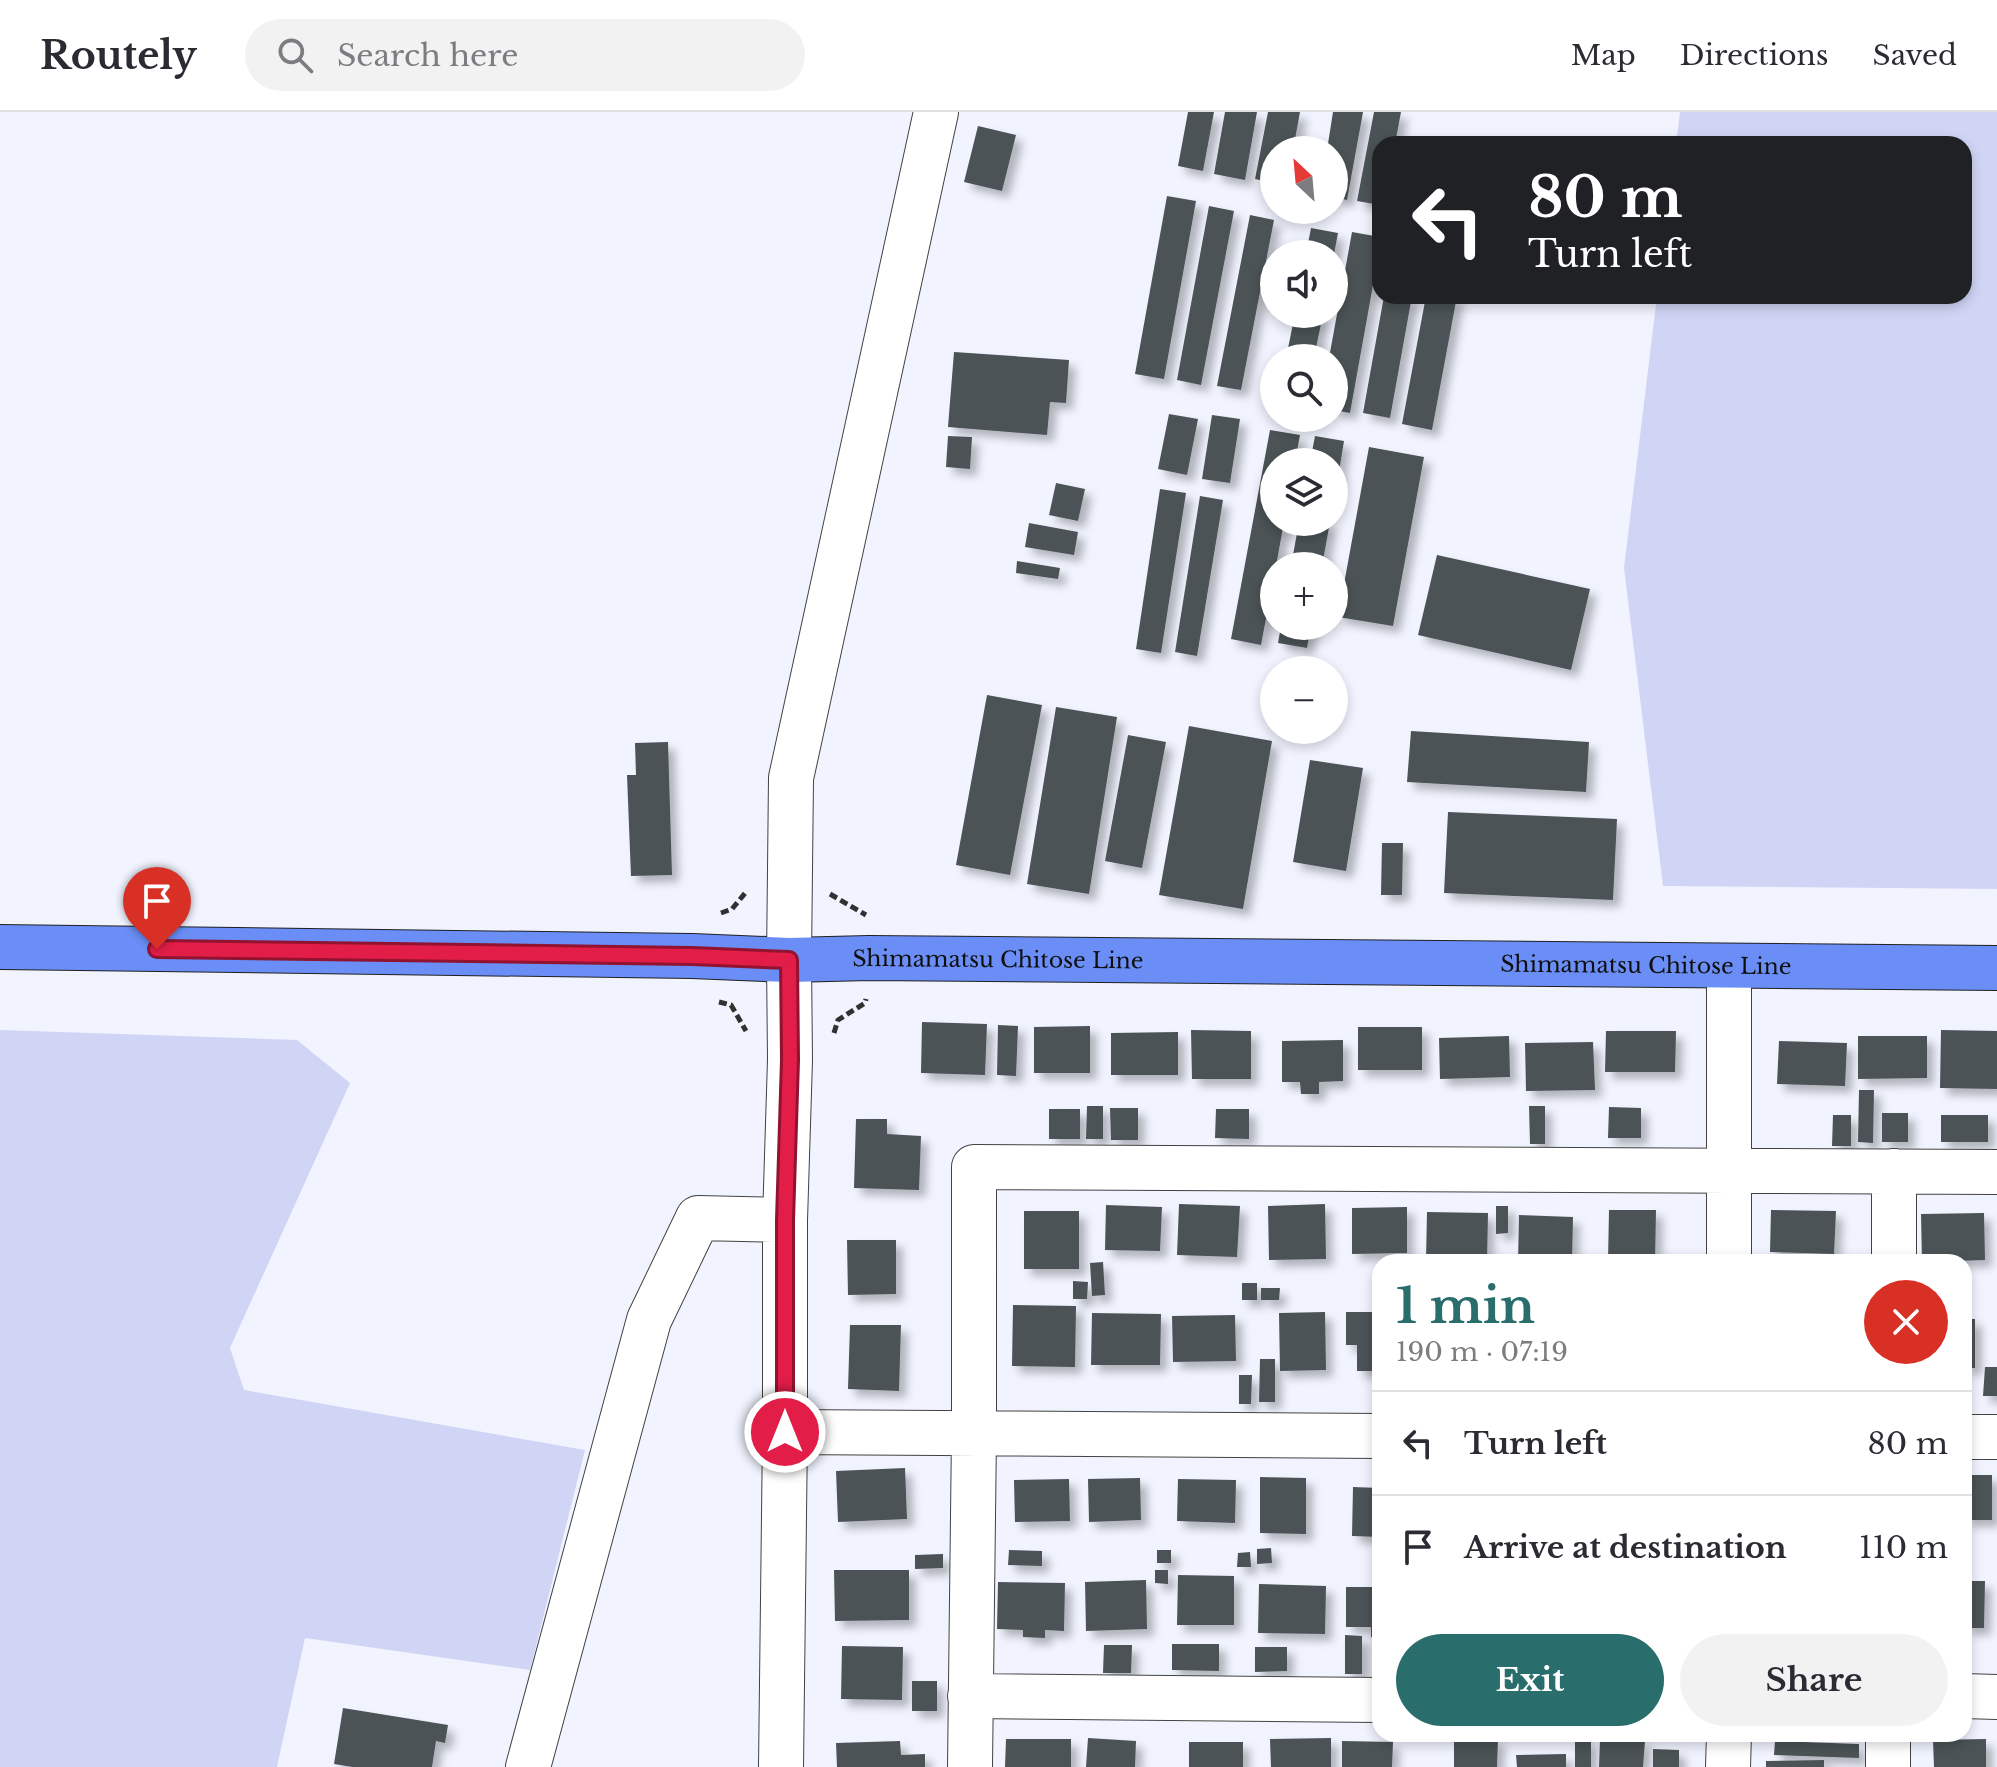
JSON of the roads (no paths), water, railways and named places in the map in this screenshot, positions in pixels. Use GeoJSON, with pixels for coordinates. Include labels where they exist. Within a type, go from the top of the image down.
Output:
{"type":"FeatureCollection","features":[{"type":"Feature","properties":{"kind":"main road","name":"Shimamatsu Chitose Line"},"geometry":{"type":"LineString","coordinates":[[0,947],[692,956],[789,960],[885,958],[1997,968]]}},
{"type":"Feature","properties":{"kind":"street"},"geometry":{"type":"LineString","coordinates":[[781,1767],[791,778],[936,112]]}},
{"type":"Feature","properties":{"kind":"street"},"geometry":{"type":"LineString","coordinates":[[1729,966],[1729,1254]]}},
{"type":"Feature","properties":{"kind":"street"},"geometry":{"type":"LineString","coordinates":[[970,1767],[974,1167],[1997,1172]]}},
{"type":"Feature","properties":{"kind":"street"},"geometry":{"type":"LineString","coordinates":[[1894,1171],[1894,1254]]}},
{"type":"Feature","properties":{"kind":"street"},"geometry":{"type":"LineString","coordinates":[[528,1767],[649,1320],[698,1218],[785,1220]]}},
{"type":"Feature","properties":{"kind":"street"},"geometry":{"type":"LineString","coordinates":[[785,1432],[1372,1436]]}},
{"type":"Feature","properties":{"kind":"street"},"geometry":{"type":"LineString","coordinates":[[1972,1437],[1997,1437]]}},
{"type":"Feature","properties":{"kind":"street"},"geometry":{"type":"LineString","coordinates":[[970,1696],[1372,1700]]}},
{"type":"Feature","properties":{"kind":"street"},"geometry":{"type":"LineString","coordinates":[[1972,1696],[1997,1697]]}},
{"type":"Feature","properties":{"kind":"street"},"geometry":{"type":"LineString","coordinates":[[1728,1767],[1729,1742]]}},
{"type":"Feature","properties":{"kind":"street"},"geometry":{"type":"LineString","coordinates":[[1888,1742],[1888,1767]]}}]}
